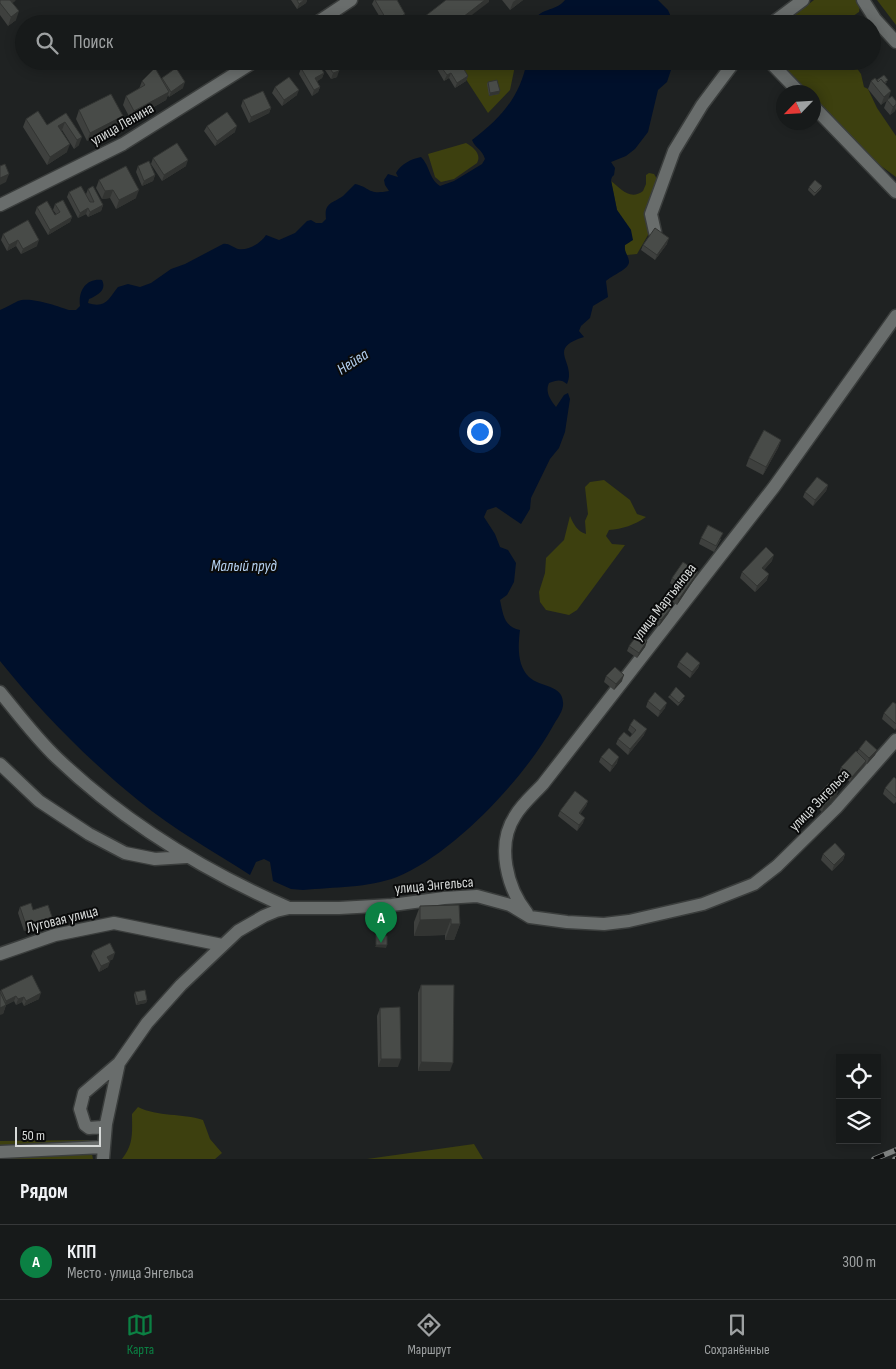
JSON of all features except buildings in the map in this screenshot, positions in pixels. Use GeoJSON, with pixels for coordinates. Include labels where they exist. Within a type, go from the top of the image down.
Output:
{"type":"FeatureCollection","features":[{"type":"Feature","properties":{"kind":"street"},"geometry":{"type":"LineString","coordinates":[[328,15],[351,0]]}},
{"type":"Feature","properties":{"kind":"street"},"geometry":{"type":"LineString","coordinates":[[783,15],[803,0]]}},
{"type":"Feature","properties":{"kind":"street"},"geometry":{"type":"LineString","coordinates":[[863,0],[873,15]]}},
{"type":"Feature","properties":{"kind":"street"},"geometry":{"type":"LineString","coordinates":[[881,25],[896,42]]}},
{"type":"Feature","properties":{"kind":"street","name":"улица Ленина"},"geometry":{"type":"LineString","coordinates":[[0,205],[123,144],[241,70]]}},
{"type":"Feature","properties":{"kind":"street"},"geometry":{"type":"LineString","coordinates":[[655,232],[650,214],[674,151],[702,105],[728,70]]}},
{"type":"Feature","properties":{"kind":"street"},"geometry":{"type":"LineString","coordinates":[[778,70],[793,85]]}},
{"type":"Feature","properties":{"kind":"street"},"geometry":{"type":"LineString","coordinates":[[821,114],[896,192]]}},
{"type":"Feature","properties":{"kind":"street","name":"улица Мартьянова"},"geometry":{"type":"LineString","coordinates":[[530,917],[519,903],[507,866],[505,850],[507,834],[515,816],[549,776],[774,487],[896,316]]}},
{"type":"Feature","properties":{"kind":"street"},"geometry":{"type":"LineString","coordinates":[[0,692],[56,758],[103,798],[186,857],[238,885],[289,908]]}},
{"type":"Feature","properties":{"kind":"street","name":"улица Энгельса"},"geometry":{"type":"LineString","coordinates":[[119,1063],[106,1124],[102,1128],[89,1128],[85,1124],[80,1109],[84,1093],[119,1063],[160,1006],[222,945],[238,931],[276,911],[289,908],[392,905],[477,896],[510,905],[530,917],[566,922],[604,924],[629,921],[703,904],[754,884],[777,866],[836,808],[896,740]]}},
{"type":"Feature","properties":{"kind":"street"},"geometry":{"type":"LineString","coordinates":[[0,764],[39,801],[89,834],[125,853],[155,859],[186,857]]}},
{"type":"Feature","properties":{"kind":"street","name":"Луговая улица"},"geometry":{"type":"LineString","coordinates":[[0,954],[55,935],[114,923],[222,945]]}},
{"type":"Feature","properties":{"kind":"street"},"geometry":{"type":"LineString","coordinates":[[0,1152],[103,1153],[106,1124]]}},
{"type":"Feature","properties":{"kind":"green space"},"geometry":{"type":"Polygon","coordinates":[[[814,0],[857,0],[860,6],[859,12],[854,15],[794,15],[814,0]]]}},
{"type":"Feature","properties":{"kind":"green space"},"geometry":{"type":"Polygon","coordinates":[[[877,0],[896,0],[896,25],[877,0]]]}},
{"type":"Feature","properties":{"kind":"green space"},"geometry":{"type":"Polygon","coordinates":[[[460,70],[514,70],[510,90],[488,113],[460,70]]]}},
{"type":"Feature","properties":{"kind":"green space"},"geometry":{"type":"Polygon","coordinates":[[[786,70],[858,70],[864,87],[868,89],[877,108],[896,136],[896,177],[870,158],[821,106],[821,85],[801,85],[786,70]]]}},
{"type":"Feature","properties":{"kind":"green space"},"geometry":{"type":"Polygon","coordinates":[[[466,143],[478,154],[477,163],[454,179],[441,182],[435,177],[428,154],[466,143]]]}},
{"type":"Feature","properties":{"kind":"green space"},"geometry":{"type":"Polygon","coordinates":[[[649,173],[654,174],[659,182],[648,235],[637,254],[627,255],[624,249],[625,245],[630,242],[631,230],[617,210],[611,181],[622,190],[634,195],[643,191],[646,184],[646,175],[649,173]]]}},
{"type":"Feature","properties":{"kind":"green space"},"geometry":{"type":"Polygon","coordinates":[[[604,480],[630,500],[637,514],[646,517],[628,526],[609,530],[606,536],[612,544],[625,545],[577,610],[569,615],[546,610],[540,602],[539,592],[545,573],[546,558],[564,540],[570,516],[576,527],[586,534],[585,521],[588,514],[585,487],[590,482],[604,480]]]}},
{"type":"Feature","properties":{"kind":"green space"},"geometry":{"type":"Polygon","coordinates":[[[138,1107],[154,1112],[203,1120],[210,1139],[222,1153],[215,1159],[122,1159],[129,1148],[132,1132],[132,1114],[138,1107]]]}},
{"type":"Feature","properties":{"kind":"green space"},"geometry":{"type":"Polygon","coordinates":[[[89,1140],[93,1159],[0,1159],[0,1141],[89,1140]]]}},
{"type":"Feature","properties":{"kind":"green space"},"geometry":{"type":"Polygon","coordinates":[[[474,1144],[483,1159],[367,1159],[474,1144]]]}},
{"type":"Feature","properties":{"kind":"water"},"geometry":{"type":"Polygon","coordinates":[[[565,0],[658,0],[670,15],[539,15],[565,0]]]}},
{"type":"Feature","properties":{"kind":"water","name":"Малый пруд"},"geometry":{"type":"Polygon","coordinates":[[[525,70],[671,70],[667,82],[658,90],[648,132],[635,149],[626,156],[611,162],[615,168],[611,180],[617,210],[631,230],[633,240],[625,245],[629,264],[606,281],[608,297],[593,306],[590,318],[581,326],[579,331],[584,337],[566,346],[564,351],[569,376],[567,384],[563,381],[549,383],[548,392],[556,407],[564,395],[568,393],[570,399],[565,432],[559,448],[550,459],[531,498],[530,509],[521,524],[496,507],[487,510],[484,517],[495,534],[500,547],[508,550],[516,563],[514,582],[507,595],[500,600],[507,623],[520,630],[519,649],[522,667],[534,681],[556,690],[563,699],[563,706],[540,747],[524,769],[485,813],[441,852],[418,866],[386,881],[351,886],[303,890],[291,889],[273,881],[270,862],[264,859],[256,862],[250,875],[152,811],[120,785],[66,735],[0,661],[0,310],[18,301],[29,300],[76,310],[80,306],[80,295],[87,283],[102,280],[102,289],[98,294],[89,299],[88,303],[99,305],[106,301],[118,287],[128,284],[140,287],[151,283],[171,269],[185,264],[223,244],[238,249],[246,249],[254,246],[266,235],[279,240],[295,233],[307,221],[311,220],[316,223],[322,223],[326,219],[326,209],[328,206],[343,196],[355,184],[373,192],[389,191],[384,180],[388,174],[398,177],[396,173],[401,167],[417,158],[421,157],[434,180],[440,186],[454,181],[482,164],[485,159],[484,156],[472,140],[508,106],[525,70]]]}},
{"type":"Feature","properties":{"kind":"railway"},"geometry":{"type":"LineString","coordinates":[[874,1159],[896,1150]]}},
{"type":"Feature","properties":{"kind":"place","name":"КПП"},"geometry":{"type":"Point","coordinates":[381,943]}},
{"type":"Feature","properties":{"kind":"water label","name":"Нейва"},"geometry":{"type":"Point","coordinates":[352,361]}}]}
